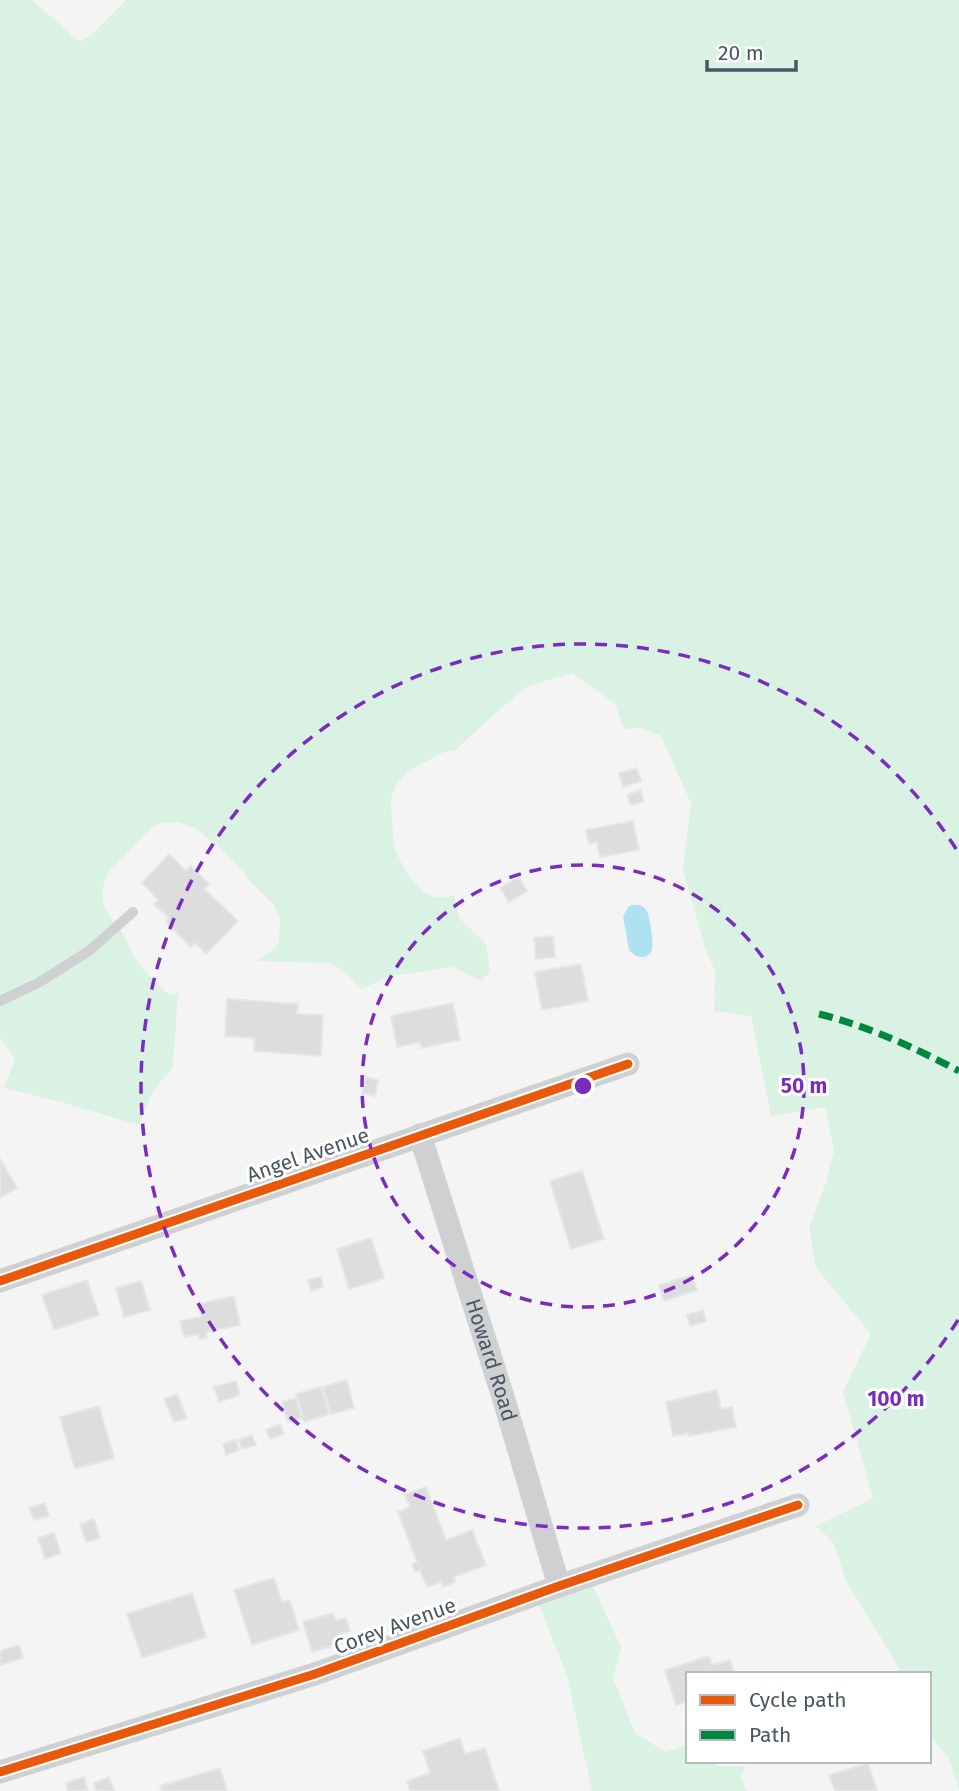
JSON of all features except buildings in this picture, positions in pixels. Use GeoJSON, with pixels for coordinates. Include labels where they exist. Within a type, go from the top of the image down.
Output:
{"type":"FeatureCollection","features":[{"type":"Feature","properties":{"kind":"street","name":"Angel Avenue"},"geometry":{"type":"LineString","coordinates":[[1,1278],[628,1064]]}},
{"type":"Feature","properties":{"kind":"street","name":"Howard Road"},"geometry":{"type":"LineString","coordinates":[[420,1135],[559,1586]]}},
{"type":"Feature","properties":{"kind":"street","name":"Corey Avenue"},"geometry":{"type":"LineString","coordinates":[[0,1772],[314,1674],[559,1586],[798,1505]]}},
{"type":"Feature","properties":{"kind":"lane"},"geometry":{"type":"LineString","coordinates":[[0,1001],[38,983],[89,951],[133,912]]}},
{"type":"Feature","properties":{"kind":"green space"},"geometry":{"type":"Polygon","coordinates":[[[0,0],[32,0],[80,42],[91,35],[126,0],[959,0],[959,1790],[949,1758],[931,1737],[931,1672],[900,1672],[846,1581],[834,1544],[816,1526],[873,1498],[843,1391],[871,1334],[816,1268],[809,1228],[834,1151],[825,1107],[771,1116],[751,1016],[714,1011],[715,971],[705,948],[683,870],[691,803],[661,736],[642,728],[624,729],[615,704],[572,673],[526,687],[456,750],[444,752],[411,769],[396,784],[391,800],[396,852],[409,877],[425,892],[443,898],[454,895],[459,918],[486,944],[490,972],[481,981],[453,967],[389,976],[362,989],[341,969],[329,963],[257,961],[275,948],[279,941],[280,919],[274,905],[243,871],[195,828],[177,822],[158,824],[108,873],[102,893],[105,908],[139,963],[169,995],[178,993],[173,1067],[153,1091],[139,1125],[4,1088],[15,1059],[0,1037],[0,0]]]}},
{"type":"Feature","properties":{"kind":"green space"},"geometry":{"type":"Polygon","coordinates":[[[590,1580],[621,1647],[613,1678],[635,1733],[665,1752],[686,1746],[686,1763],[745,1767],[741,1777],[746,1791],[592,1791],[567,1676],[536,1597],[590,1580]]]}},
{"type":"Feature","properties":{"kind":"water"},"geometry":{"type":"Polygon","coordinates":[[[640,905],[648,914],[652,937],[650,953],[645,957],[635,955],[629,950],[623,916],[629,906],[640,905]]]}},
{"type":"Feature","properties":{"kind":"marked path"},"geometry":{"type":"LineString","coordinates":[[819,1014],[891,1038],[959,1071]]}},
{"type":"Feature","properties":{"kind":"cycle path"},"geometry":{"type":"LineString","coordinates":[[0,1281],[628,1064]]}},
{"type":"Feature","properties":{"kind":"cycle path"},"geometry":{"type":"LineString","coordinates":[[0,1772],[315,1674],[559,1586],[798,1505]]}}]}
